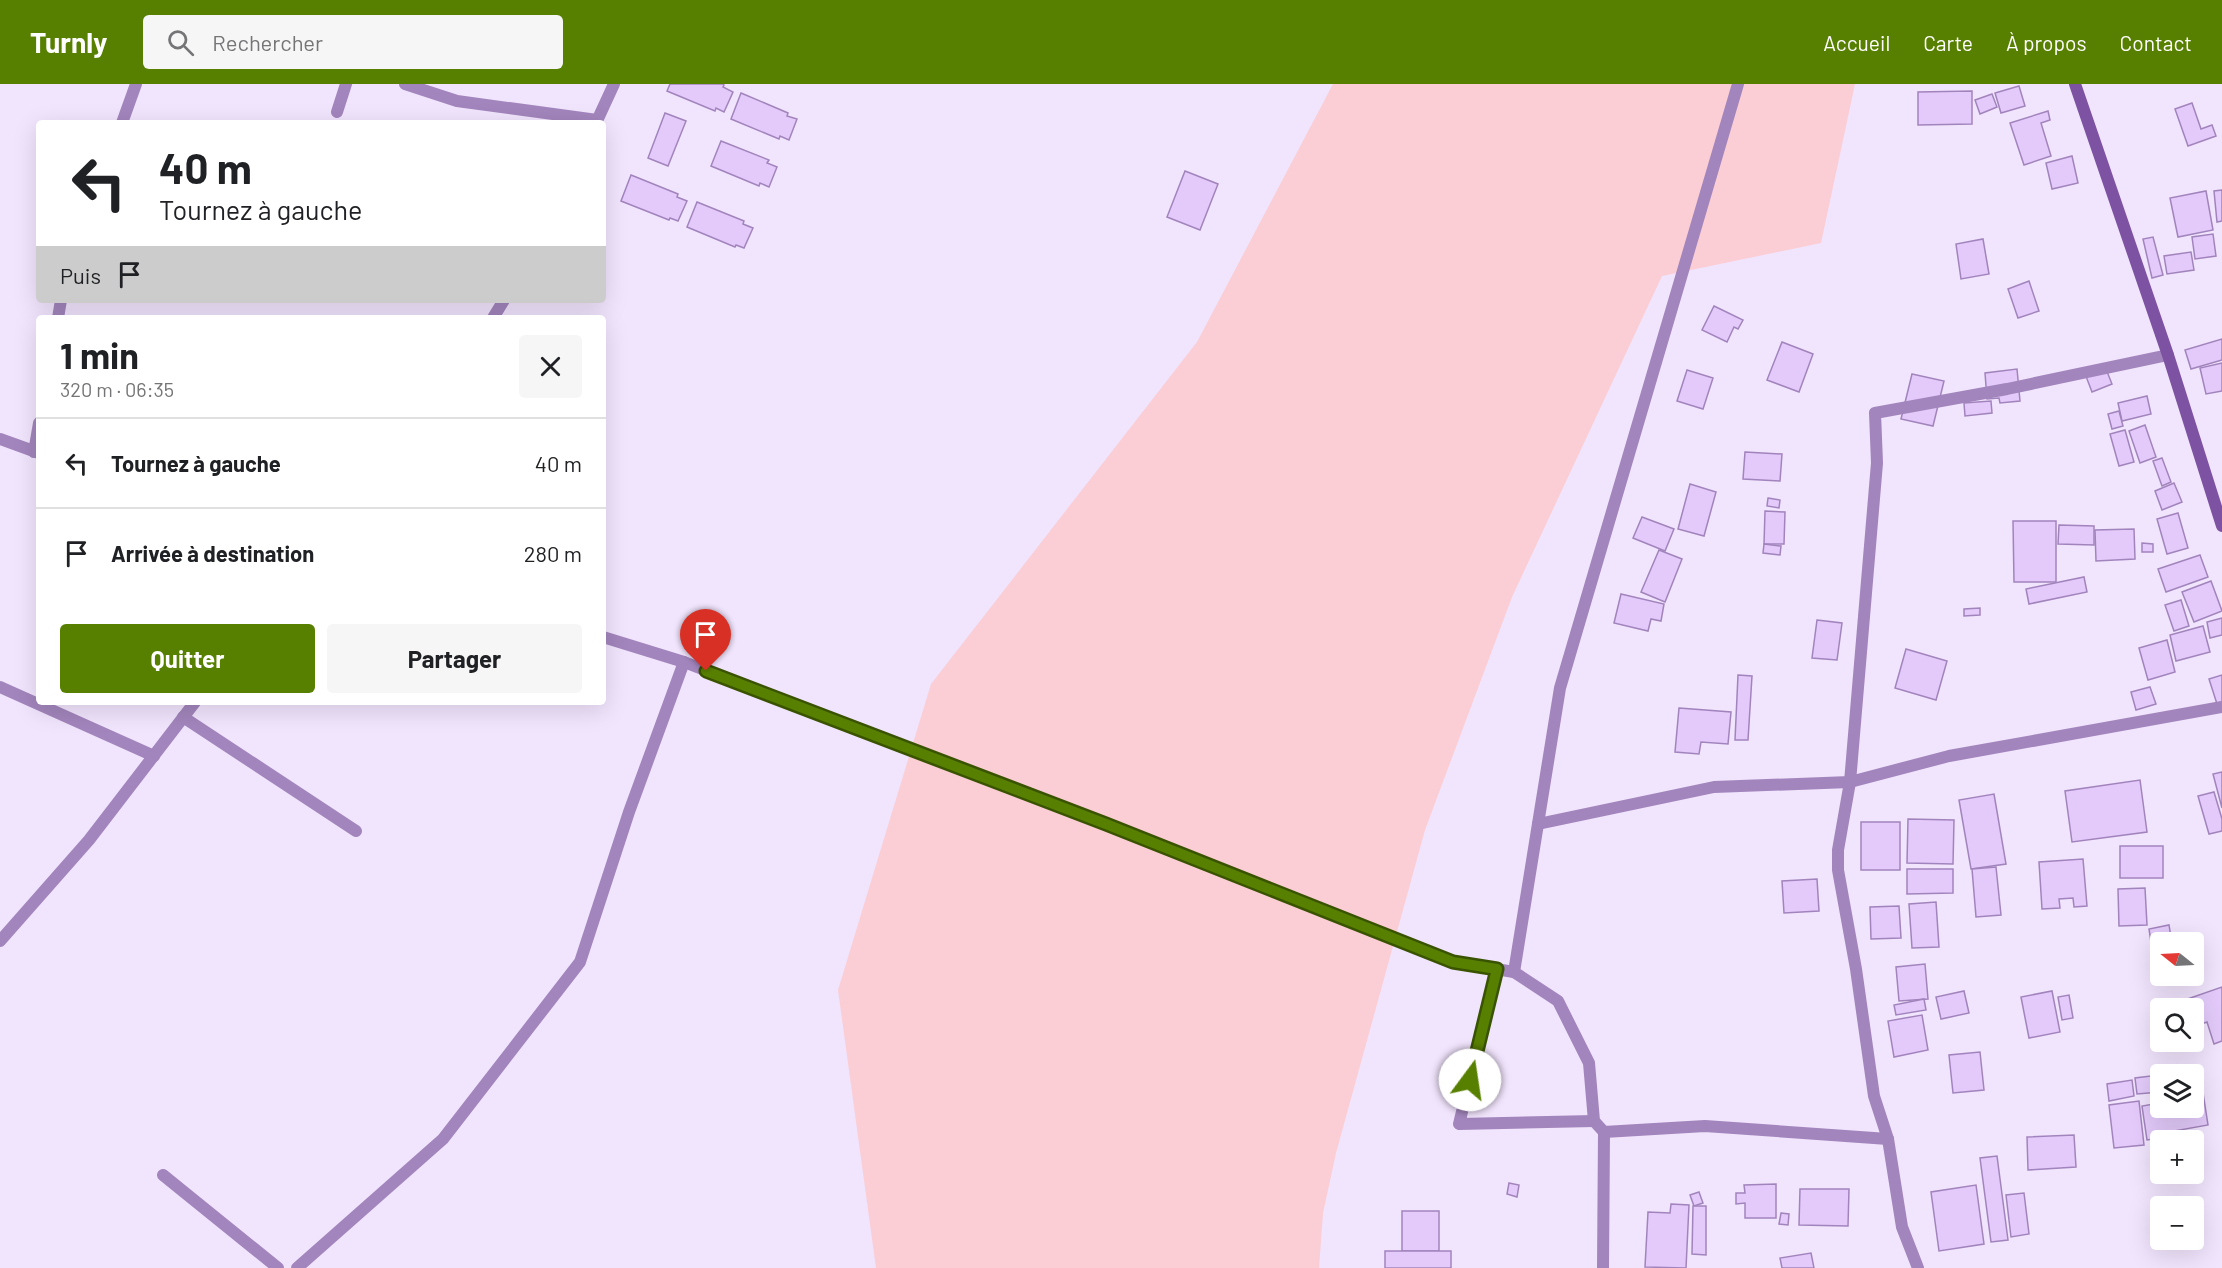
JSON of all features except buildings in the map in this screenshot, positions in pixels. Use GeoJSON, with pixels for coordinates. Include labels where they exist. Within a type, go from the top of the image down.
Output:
{"type":"FeatureCollection","features":[{"type":"Feature","properties":{"kind":"street"},"geometry":{"type":"LineString","coordinates":[[123,120],[136,84]]}},
{"type":"Feature","properties":{"kind":"street"},"geometry":{"type":"LineString","coordinates":[[337,112],[346,84]]}},
{"type":"Feature","properties":{"kind":"street"},"geometry":{"type":"LineString","coordinates":[[405,84],[457,100],[584,120]]}},
{"type":"Feature","properties":{"kind":"street"},"geometry":{"type":"LineString","coordinates":[[598,120],[614,84]]}},
{"type":"Feature","properties":{"kind":"street"},"geometry":{"type":"LineString","coordinates":[[1514,972],[1560,688],[1738,84]]}},
{"type":"Feature","properties":{"kind":"street"},"geometry":{"type":"LineString","coordinates":[[2075,84],[2168,355],[2222,526]]}},
{"type":"Feature","properties":{"kind":"street"},"geometry":{"type":"LineString","coordinates":[[1918,1268],[1902,1227],[1888,1139],[1874,1096],[1856,969],[1838,870],[1838,850],[1850,782],[1877,463],[1875,413],[2007,389],[2168,355]]}},
{"type":"Feature","properties":{"kind":"street"},"geometry":{"type":"LineString","coordinates":[[0,439],[36,453]]}},
{"type":"Feature","properties":{"kind":"street"},"geometry":{"type":"LineString","coordinates":[[606,638],[684,662],[1106,824],[1453,962],[1514,972],[1558,1001],[1589,1063],[1594,1121],[1604,1131],[1603,1268]]}},
{"type":"Feature","properties":{"kind":"street"},"geometry":{"type":"LineString","coordinates":[[297,1268],[442,1139],[580,962],[630,812],[684,662]]}},
{"type":"Feature","properties":{"kind":"street"},"geometry":{"type":"LineString","coordinates":[[0,687],[36,703]]}},
{"type":"Feature","properties":{"kind":"street"},"geometry":{"type":"LineString","coordinates":[[40,705],[154,756]]}},
{"type":"Feature","properties":{"kind":"street"},"geometry":{"type":"LineString","coordinates":[[0,941],[90,840],[193,705]]}},
{"type":"Feature","properties":{"kind":"street"},"geometry":{"type":"LineString","coordinates":[[1538,824],[1714,787],[1850,782],[1949,756],[2222,707]]}},
{"type":"Feature","properties":{"kind":"street"},"geometry":{"type":"LineString","coordinates":[[183,717],[356,831]]}},
{"type":"Feature","properties":{"kind":"street"},"geometry":{"type":"LineString","coordinates":[[1497,969],[1459,1124],[1594,1121]]}},
{"type":"Feature","properties":{"kind":"street"},"geometry":{"type":"LineString","coordinates":[[1604,1131],[1705,1126],[1888,1139]]}},
{"type":"Feature","properties":{"kind":"street"},"geometry":{"type":"LineString","coordinates":[[163,1175],[278,1268]]}},
{"type":"Feature","properties":{"kind":"shaded area"},"geometry":{"type":"Polygon","coordinates":[[[1333,84],[1855,84],[1821,243],[1662,276],[1512,597],[1425,830],[1336,1153],[1323,1213],[1319,1268],[876,1268],[838,990],[931,684],[1197,342],[1333,84]]]}},
{"type":"Feature","properties":{"kind":"route"},"geometry":{"type":"LineString","coordinates":[[706,671],[1106,824],[1453,962],[1497,969],[1470,1080]]}}]}
